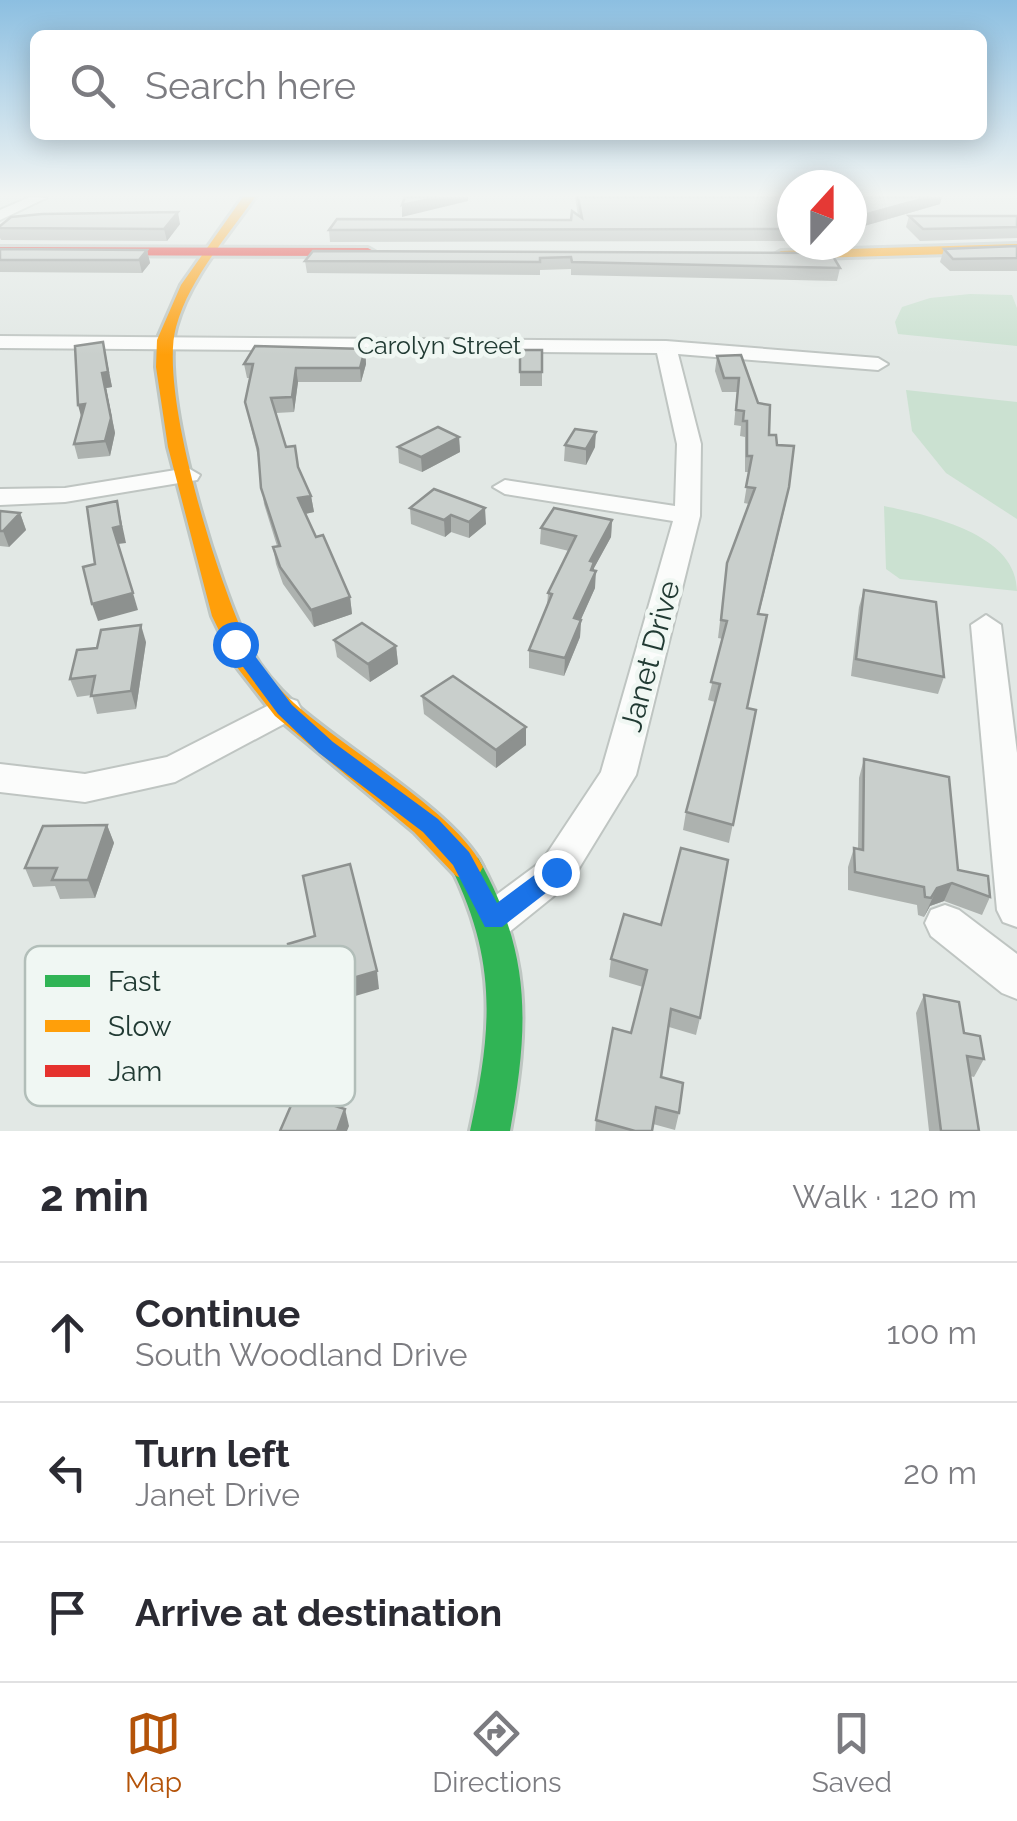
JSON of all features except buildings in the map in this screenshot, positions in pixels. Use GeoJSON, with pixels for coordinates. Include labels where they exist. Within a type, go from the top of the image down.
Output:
{"type":"FeatureCollection","features":[{"type":"Feature","properties":{"kind":"street"},"geometry":{"type":"LineString","coordinates":[[214,250],[177,312],[164,343],[170,397],[224,617],[251,670],[285,710],[326,748],[431,826],[461,858],[494,920],[506,996],[503,1054],[490,1131]]}},
{"type":"Feature","properties":{"kind":"street"},"geometry":{"type":"LineString","coordinates":[[757,255],[951,250]]}},
{"type":"Feature","properties":{"kind":"street"},"geometry":{"type":"LineString","coordinates":[[0,252],[388,252]]}},
{"type":"Feature","properties":{"kind":"street","name":"Carolyn Street"},"geometry":{"type":"LineString","coordinates":[[0,342],[666,347],[878,364]]}},
{"type":"Feature","properties":{"kind":"street","name":"Janet Drive"},"geometry":{"type":"LineString","coordinates":[[494,920],[556,872],[618,775],[687,516],[689,444],[666,347]]}},
{"type":"Feature","properties":{"kind":"street"},"geometry":{"type":"LineString","coordinates":[[0,497],[65,495],[188,475]]}},
{"type":"Feature","properties":{"kind":"street"},"geometry":{"type":"LineString","coordinates":[[506,487],[687,516]]}},
{"type":"Feature","properties":{"kind":"street"},"geometry":{"type":"LineString","coordinates":[[986,625],[1005,694],[1017,910]]}},
{"type":"Feature","properties":{"kind":"street"},"geometry":{"type":"LineString","coordinates":[[0,778],[85,788],[175,770],[285,710]]}},
{"type":"Feature","properties":{"kind":"street"},"geometry":{"type":"LineString","coordinates":[[945,923],[1017,980]]}},
{"type":"Feature","properties":{"kind":"green space"},"geometry":{"type":"Polygon","coordinates":[[[1012,295],[1017,308],[1017,346],[898,334],[895,322],[902,307],[930,298],[1012,295]]]}},
{"type":"Feature","properties":{"kind":"green space"},"geometry":{"type":"Polygon","coordinates":[[[906,390],[1017,402],[1017,519],[946,473],[912,431],[906,390]]]}},
{"type":"Feature","properties":{"kind":"green space"},"geometry":{"type":"Polygon","coordinates":[[[884,506],[945,522],[986,541],[1013,571],[1017,591],[900,579],[886,569],[884,506]]]}},
{"type":"Feature","properties":{"kind":"traffic: fast"},"geometry":{"type":"LineString","coordinates":[[467,867],[495,930],[505,996],[502,1063],[490,1131]]}},
{"type":"Feature","properties":{"kind":"traffic: slow"},"geometry":{"type":"LineString","coordinates":[[212,250],[169,322],[165,367],[177,447],[224,616],[250,669],[284,709],[425,823],[467,867]]}},
{"type":"Feature","properties":{"kind":"traffic: slow"},"geometry":{"type":"LineString","coordinates":[[867,252],[957,250]]}},
{"type":"Feature","properties":{"kind":"traffic: jam"},"geometry":{"type":"LineString","coordinates":[[0,251],[368,252]]}},
{"type":"Feature","properties":{"kind":"route"},"geometry":{"type":"LineString","coordinates":[[235,644],[285,710],[326,748],[431,826],[461,858],[494,920],[556,872]]}}]}
